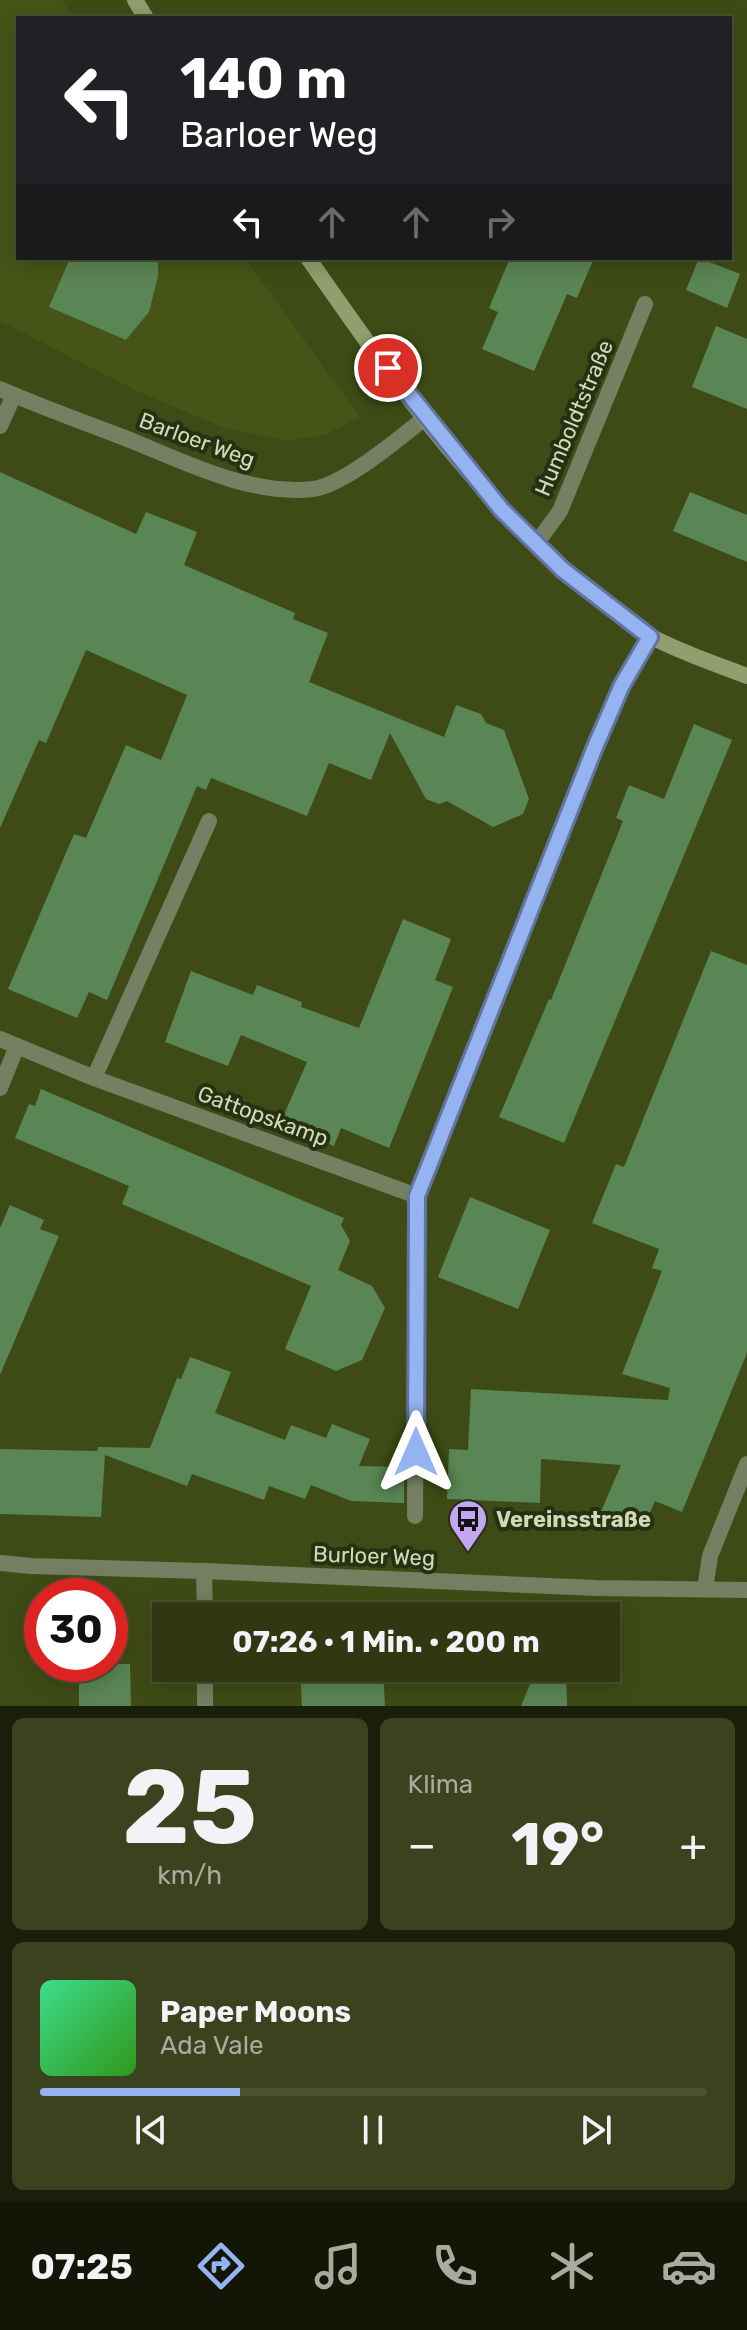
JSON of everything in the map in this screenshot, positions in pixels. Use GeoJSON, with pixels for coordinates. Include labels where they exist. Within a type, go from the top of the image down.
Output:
{"type":"FeatureCollection","features":[{"type":"Feature","properties":{"kind":"street"},"geometry":{"type":"LineString","coordinates":[[309,260],[351,320],[501,509],[563,570],[650,637],[747,676]]}},
{"type":"Feature","properties":{"kind":"street","name":"Humboldtstraße"},"geometry":{"type":"LineString","coordinates":[[536,544],[560,511],[645,304]]}},
{"type":"Feature","properties":{"kind":"street"},"geometry":{"type":"LineString","coordinates":[[0,426],[7,392]]}},
{"type":"Feature","properties":{"kind":"street","name":"Barloer Weg"},"geometry":{"type":"LineString","coordinates":[[7,392],[206,469],[246,483],[283,489],[315,489],[340,478],[386,449],[426,417]]}},
{"type":"Feature","properties":{"kind":"street"},"geometry":{"type":"LineString","coordinates":[[415,1516],[417,1196],[595,747],[622,685],[650,637]]}},
{"type":"Feature","properties":{"kind":"street"},"geometry":{"type":"LineString","coordinates":[[94,1078],[209,821]]}},
{"type":"Feature","properties":{"kind":"street","name":"Gattopskamp"},"geometry":{"type":"LineString","coordinates":[[0,1039],[94,1078],[417,1196]]}},
{"type":"Feature","properties":{"kind":"street"},"geometry":{"type":"LineString","coordinates":[[0,1088],[17,1046]]}},
{"type":"Feature","properties":{"kind":"street"},"geometry":{"type":"LineString","coordinates":[[705,1589],[710,1556],[747,1464]]}},
{"type":"Feature","properties":{"kind":"street","name":"Burloer Weg"},"geometry":{"type":"LineString","coordinates":[[0,1563],[595,1588],[747,1590]]}},
{"type":"Feature","properties":{"kind":"street"},"geometry":{"type":"LineString","coordinates":[[204,1571],[205,1602]]}},
{"type":"Feature","properties":{"kind":"street"},"geometry":{"type":"LineString","coordinates":[[205,1682],[205,1706]]}},
{"type":"Feature","properties":{"kind":"shaded area"},"geometry":{"type":"Polygon","coordinates":[[[0,0],[62,0],[73,16],[16,16],[16,260],[246,260],[360,417],[325,435],[287,441],[222,427],[141,393],[0,321],[0,0]]]}},
{"type":"Feature","properties":{"kind":"building"},"geometry":{"type":"Polygon","coordinates":[[[69,260],[158,260],[158,276],[149,312],[126,340],[49,307],[69,260]]]}},
{"type":"Feature","properties":{"kind":"building"},"geometry":{"type":"Polygon","coordinates":[[[509,260],[593,260],[577,298],[567,294],[534,371],[482,349],[498,312],[489,308],[509,260]]]}},
{"type":"Feature","properties":{"kind":"building"},"geometry":{"type":"Polygon","coordinates":[[[698,260],[740,274],[727,308],[686,290],[698,260]]]}},
{"type":"Feature","properties":{"kind":"building"},"geometry":{"type":"Polygon","coordinates":[[[716,326],[747,339],[747,409],[692,387],[716,326]]]}},
{"type":"Feature","properties":{"kind":"building"},"geometry":{"type":"Polygon","coordinates":[[[0,472],[136,534],[146,512],[197,532],[184,565],[295,613],[293,619],[328,633],[309,682],[444,737],[456,705],[481,714],[486,723],[504,730],[529,799],[523,814],[493,827],[447,801],[439,804],[426,799],[390,733],[371,780],[329,763],[307,816],[211,778],[206,790],[197,786],[107,1000],[89,992],[77,1018],[8,989],[74,834],[86,838],[126,745],[161,760],[187,695],[86,650],[46,743],[39,740],[0,828],[0,472]]]}},
{"type":"Feature","properties":{"kind":"building"},"geometry":{"type":"Polygon","coordinates":[[[690,492],[747,515],[747,562],[673,531],[690,492]]]}},
{"type":"Feature","properties":{"kind":"building"},"geometry":{"type":"Polygon","coordinates":[[[694,724],[732,740],[564,1143],[499,1117],[551,1000],[623,821],[616,818],[629,785],[664,799],[694,724]]]}},
{"type":"Feature","properties":{"kind":"building"},"geometry":{"type":"Polygon","coordinates":[[[403,919],[451,939],[435,980],[453,987],[389,1148],[341,1128],[334,1146],[280,1124],[307,1062],[241,1035],[228,1066],[165,1042],[191,971],[253,995],[257,985],[302,1002],[301,1007],[359,1028],[403,919]]]}},
{"type":"Feature","properties":{"kind":"building"},"geometry":{"type":"Polygon","coordinates":[[[711,951],[747,965],[747,1353],[682,1512],[655,1501],[648,1517],[599,1516],[621,1465],[541,1459],[540,1503],[447,1499],[449,1449],[468,1450],[471,1389],[668,1400],[670,1388],[622,1374],[662,1271],[652,1268],[659,1249],[592,1223],[616,1164],[624,1167],[711,951]]]}},
{"type":"Feature","properties":{"kind":"building"},"geometry":{"type":"Polygon","coordinates":[[[41,1089],[344,1218],[341,1225],[350,1241],[338,1270],[372,1286],[385,1308],[362,1360],[336,1371],[285,1349],[311,1286],[122,1204],[129,1186],[15,1138],[29,1104],[35,1106],[41,1089]]]}},
{"type":"Feature","properties":{"kind":"building"},"geometry":{"type":"Polygon","coordinates":[[[470,1197],[550,1230],[518,1309],[438,1277],[470,1197]]]}},
{"type":"Feature","properties":{"kind":"building"},"geometry":{"type":"Polygon","coordinates":[[[10,1205],[44,1220],[40,1229],[59,1236],[0,1375],[0,1228],[10,1205]]]}},
{"type":"Feature","properties":{"kind":"building"},"geometry":{"type":"Polygon","coordinates":[[[190,1357],[231,1372],[215,1413],[285,1440],[291,1425],[326,1438],[332,1424],[370,1439],[359,1466],[404,1467],[404,1503],[351,1501],[311,1485],[305,1499],[269,1486],[264,1500],[192,1474],[187,1486],[105,1455],[101,1517],[0,1514],[0,1449],[97,1451],[98,1447],[150,1448],[177,1378],[181,1379],[190,1357]]]}},
{"type":"Feature","properties":{"kind":"building"},"geometry":{"type":"Polygon","coordinates":[[[130,1664],[131,1706],[79,1706],[79,1682],[128,1682],[130,1664]]]}},
{"type":"Feature","properties":{"kind":"building"},"geometry":{"type":"Polygon","coordinates":[[[301,1682],[384,1682],[385,1706],[302,1706],[301,1682]]]}},
{"type":"Feature","properties":{"kind":"building"},"geometry":{"type":"Polygon","coordinates":[[[531,1682],[566,1682],[567,1706],[521,1706],[531,1682]]]}},
{"type":"Feature","properties":{"kind":"place","name":"Vereinsstraße"},"geometry":{"type":"Point","coordinates":[468,1553]}},
{"type":"Feature","properties":{"kind":"route"},"geometry":{"type":"LineString","coordinates":[[388,368],[501,509],[563,570],[650,637],[622,685],[595,747],[417,1196],[416,1452]]}}]}
